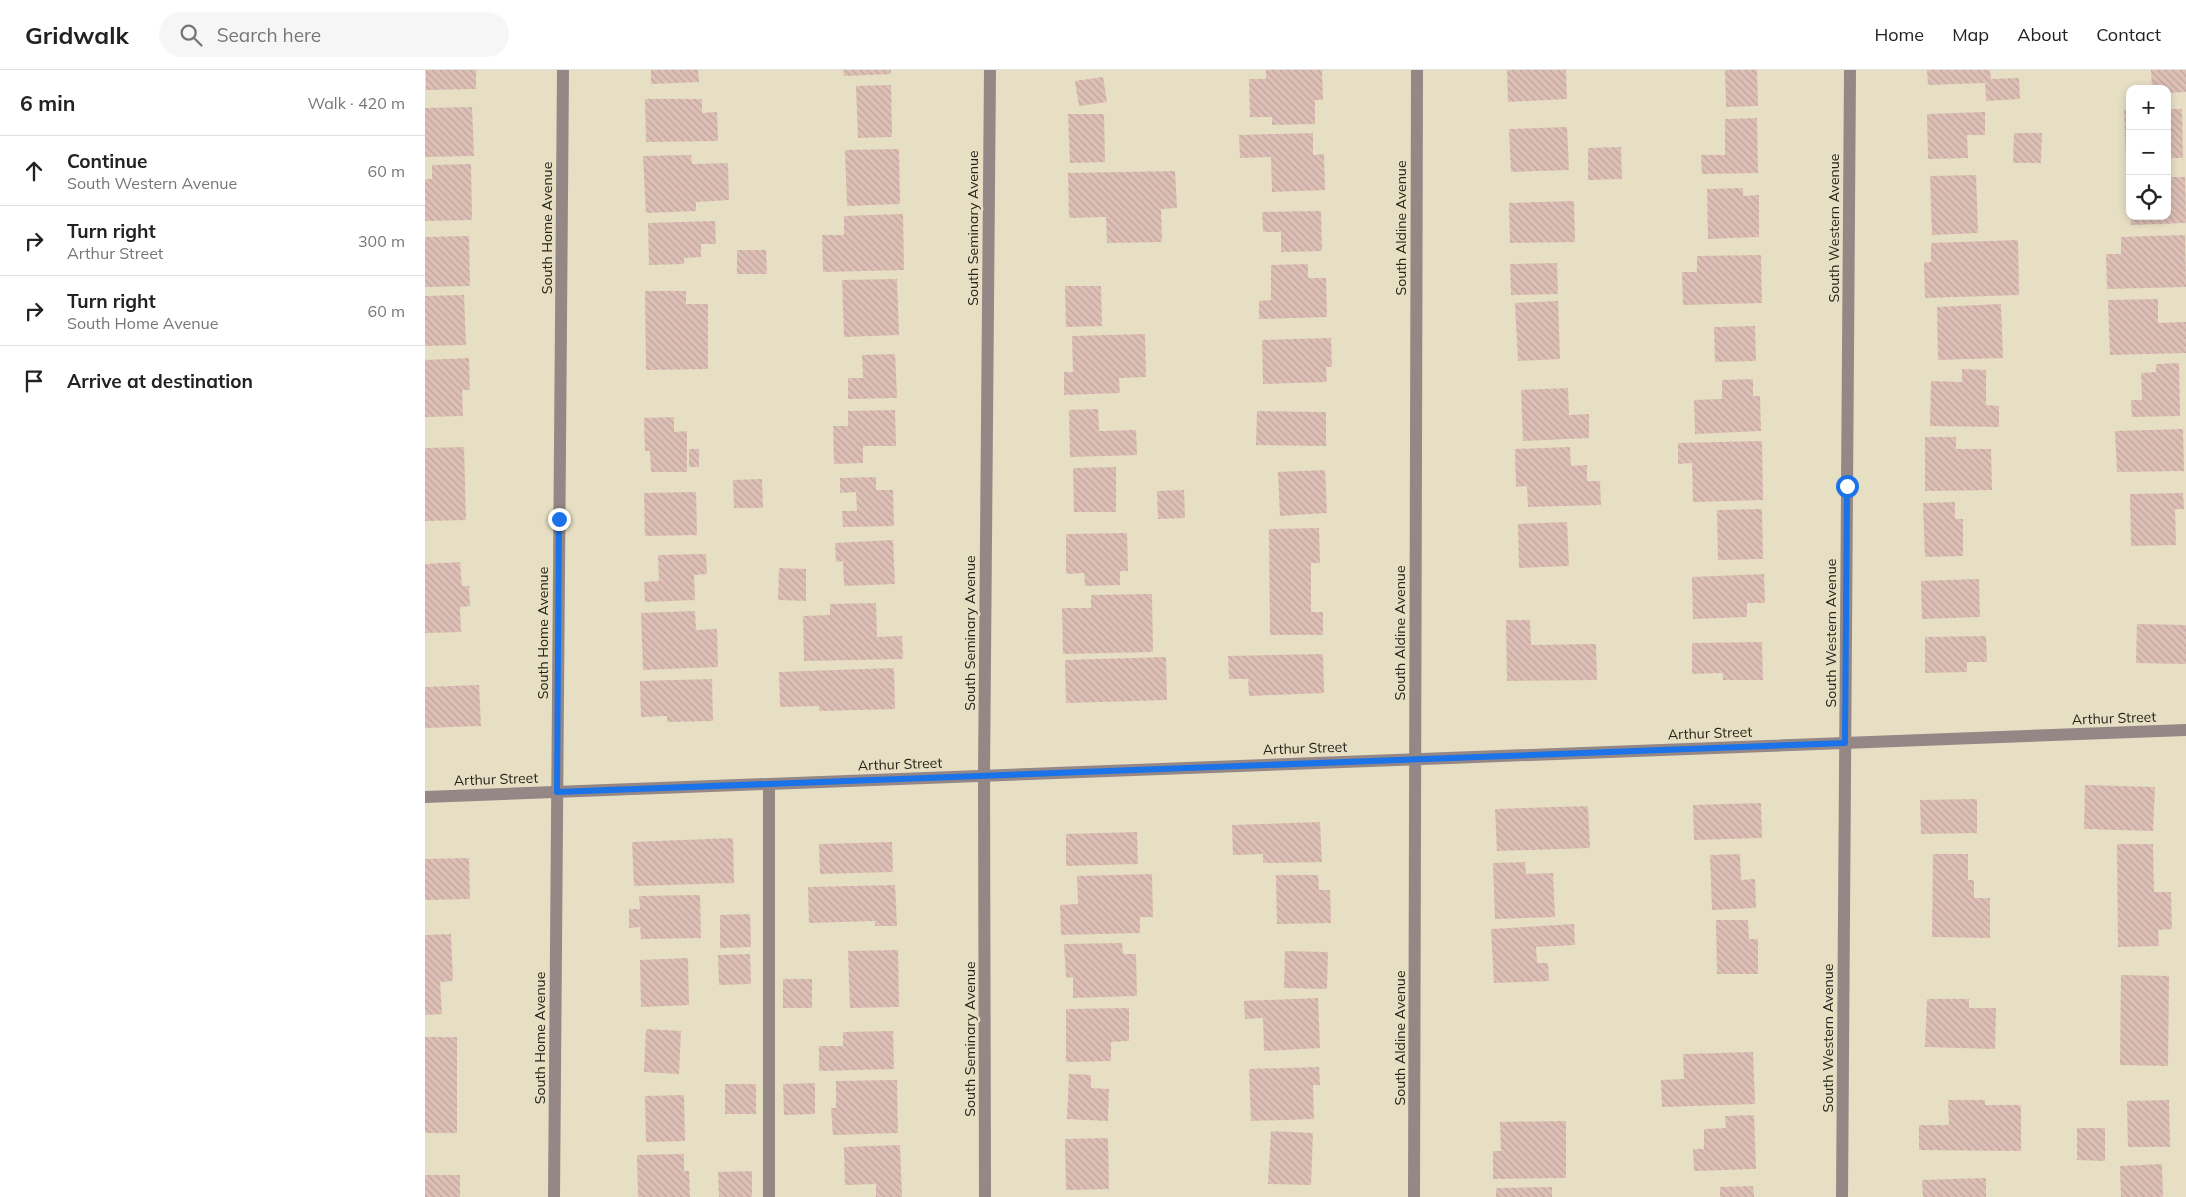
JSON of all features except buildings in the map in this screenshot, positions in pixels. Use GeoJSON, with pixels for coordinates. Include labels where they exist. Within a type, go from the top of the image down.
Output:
{"type":"FeatureCollection","features":[{"type":"Feature","properties":{"kind":"street","name":"South Home Avenue"},"geometry":{"type":"LineString","coordinates":[[554,1197],[563,70]]}},
{"type":"Feature","properties":{"kind":"street","name":"South Seminary Avenue"},"geometry":{"type":"LineString","coordinates":[[985,1197],[984,775],[990,70]]}},
{"type":"Feature","properties":{"kind":"street","name":"South Aldine Avenue"},"geometry":{"type":"LineString","coordinates":[[1414,1197],[1417,70]]}},
{"type":"Feature","properties":{"kind":"street","name":"South Western Avenue"},"geometry":{"type":"LineString","coordinates":[[1842,1197],[1850,70]]}},
{"type":"Feature","properties":{"kind":"street","name":"Arthur Street"},"geometry":{"type":"LineString","coordinates":[[425,797],[2186,730]]}},
{"type":"Feature","properties":{"kind":"street"},"geometry":{"type":"LineString","coordinates":[[769,784],[769,1197]]}},
{"type":"Feature","properties":{"kind":"route"},"geometry":{"type":"LineString","coordinates":[[559,519],[557,792],[1845,743],[1847,486]]}}]}
